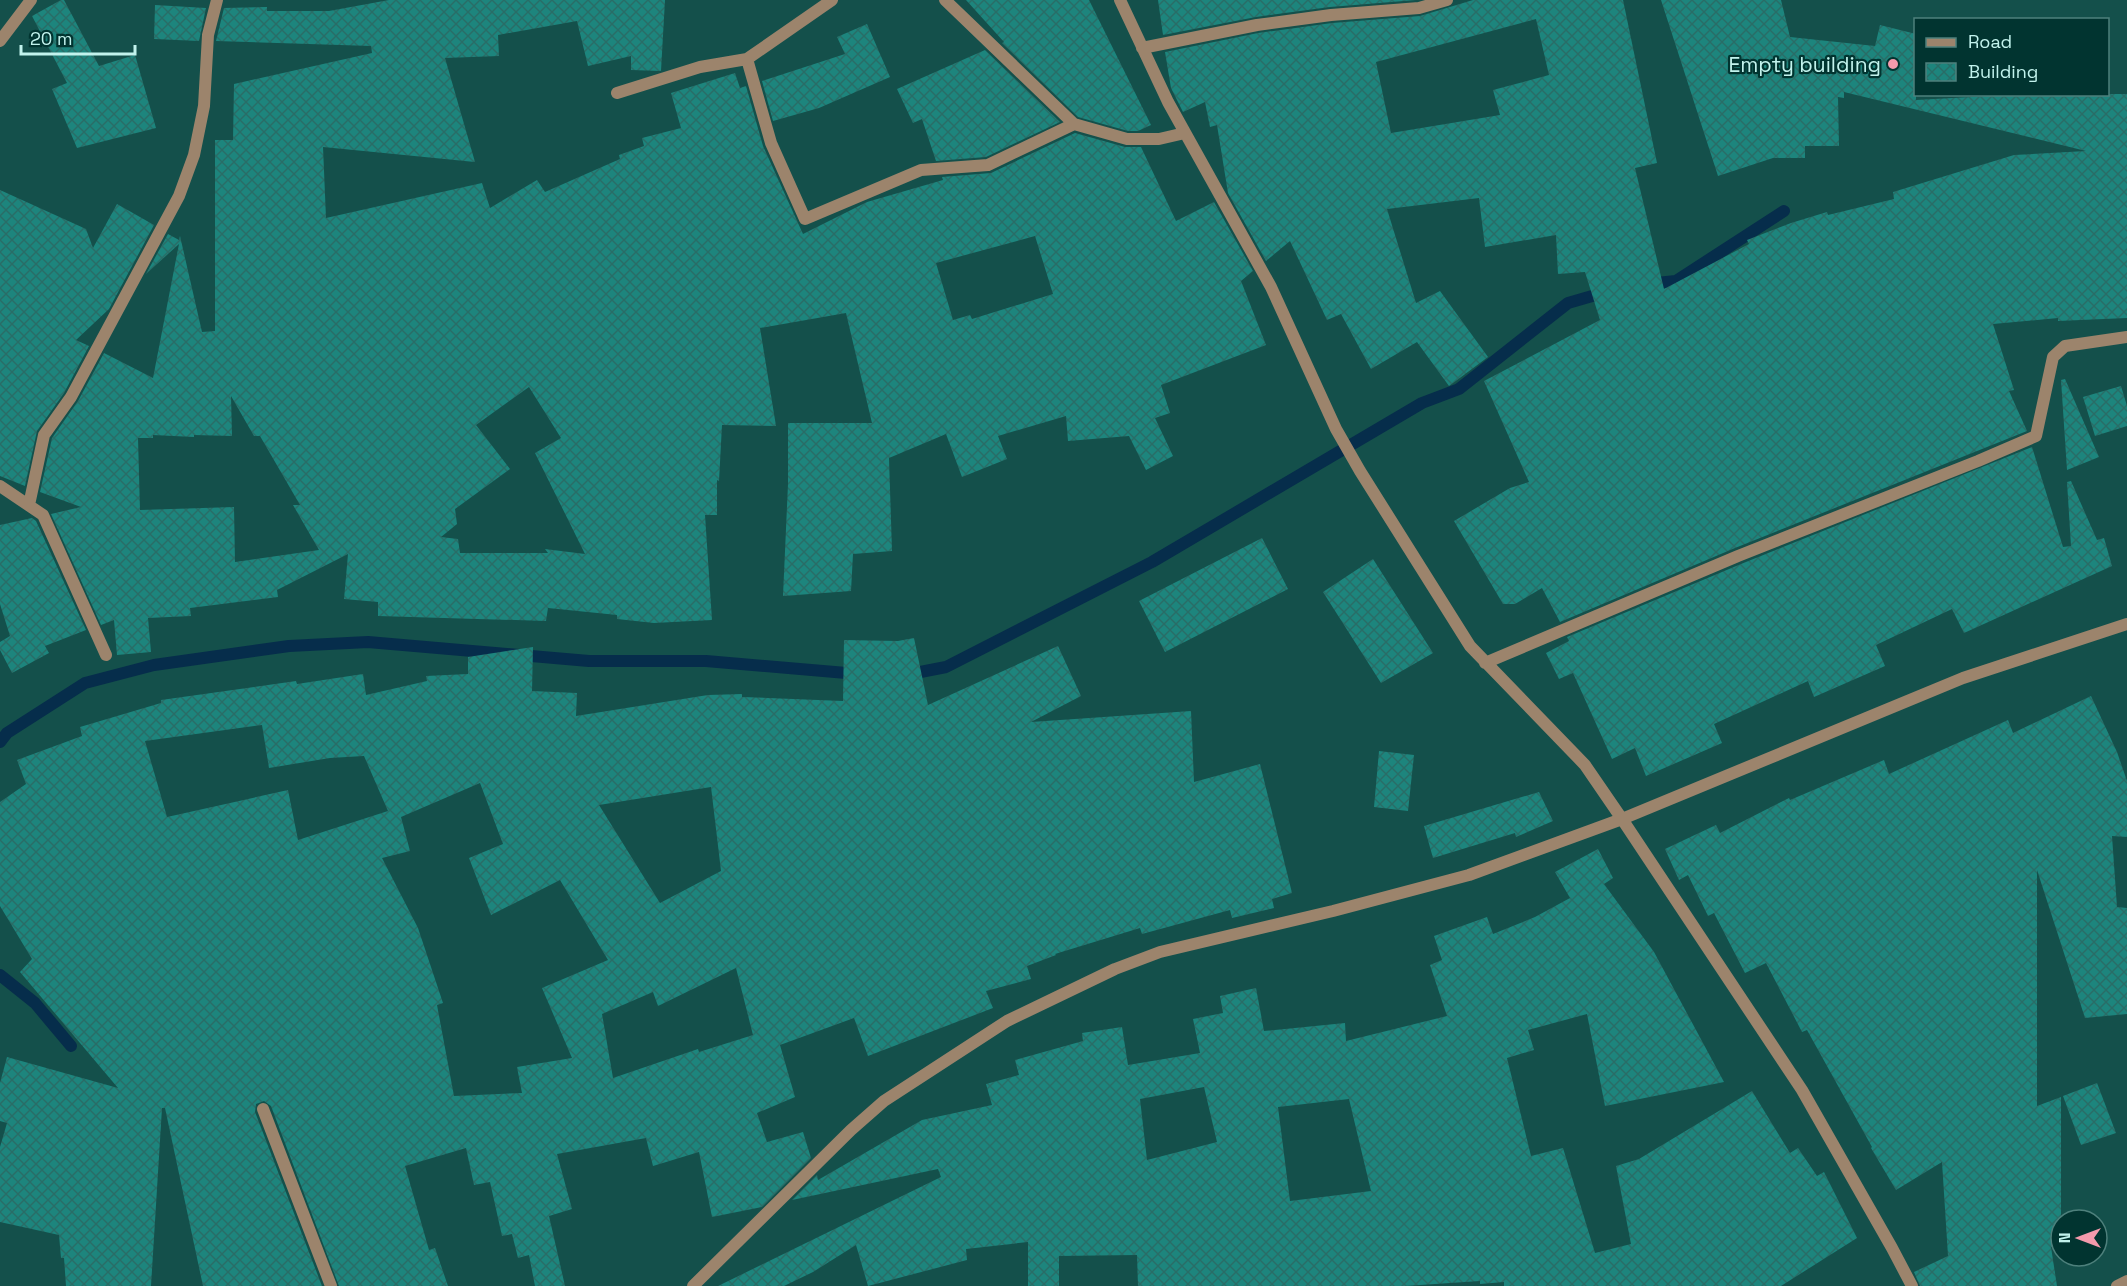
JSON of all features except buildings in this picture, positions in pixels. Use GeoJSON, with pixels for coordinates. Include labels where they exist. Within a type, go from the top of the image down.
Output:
{"type":"FeatureCollection","features":[{"type":"Feature","properties":{"kind":"street"},"geometry":{"type":"LineString","coordinates":[[0,41],[31,0]]}},
{"type":"Feature","properties":{"kind":"street"},"geometry":{"type":"LineString","coordinates":[[29,505],[44,435],[71,397],[179,196],[194,155],[204,106],[208,35],[217,0]]}},
{"type":"Feature","properties":{"kind":"street"},"geometry":{"type":"LineString","coordinates":[[617,93],[700,66],[747,59],[832,0]]}},
{"type":"Feature","properties":{"kind":"street"},"geometry":{"type":"LineString","coordinates":[[945,0],[957,9],[1074,124],[1127,139],[1159,139],[1185,133]]}},
{"type":"Feature","properties":{"kind":"street"},"geometry":{"type":"LineString","coordinates":[[1120,0],[1185,133],[1271,287],[1336,429],[1360,471],[1470,646],[1585,765],[1622,819],[1802,1090],[1893,1248],[1912,1286]]}},
{"type":"Feature","properties":{"kind":"street"},"geometry":{"type":"LineString","coordinates":[[1142,48],[1257,25],[1331,15],[1419,8],[1447,0]]}},
{"type":"Feature","properties":{"kind":"street"},"geometry":{"type":"LineString","coordinates":[[747,59],[771,143],[805,219],[921,170],[988,165],[1074,124]]}},
{"type":"Feature","properties":{"kind":"street"},"geometry":{"type":"LineString","coordinates":[[1485,663],[1738,556],[2036,436],[2053,357],[2065,346],[2127,337]]}},
{"type":"Feature","properties":{"kind":"street"},"geometry":{"type":"LineString","coordinates":[[0,486],[44,515],[106,655]]}},
{"type":"Feature","properties":{"kind":"street"},"geometry":{"type":"LineString","coordinates":[[693,1286],[851,1130],[884,1101],[1021,1014],[1115,969],[1160,952],[1333,911],[1469,875],[1622,819],[1963,678],[2127,624]]}},
{"type":"Feature","properties":{"kind":"street"},"geometry":{"type":"LineString","coordinates":[[263,1109],[331,1286]]}},
{"type":"Feature","properties":{"kind":"street"},"geometry":{"type":"LineString","coordinates":[[2117,1286],[2127,1281]]}},
{"type":"Feature","properties":{"kind":"waterway"},"geometry":{"type":"LineString","coordinates":[[1647,284],[1676,281],[1784,211]]}},
{"type":"Feature","properties":{"kind":"waterway"},"geometry":{"type":"LineString","coordinates":[[905,675],[946,667],[1152,562],[1422,403],[1459,389],[1568,303],[1606,292]]}},
{"type":"Feature","properties":{"kind":"waterway"},"geometry":{"type":"LineString","coordinates":[[0,742],[7,733],[85,683],[154,665],[289,646],[368,642],[589,661],[706,661],[858,674]]}},
{"type":"Feature","properties":{"kind":"waterway"},"geometry":{"type":"LineString","coordinates":[[0,975],[35,1003],[71,1046]]}},
{"type":"Feature","properties":{"kind":"place","name":"Empty building"},"geometry":{"type":"Point","coordinates":[1893,64]}}]}
